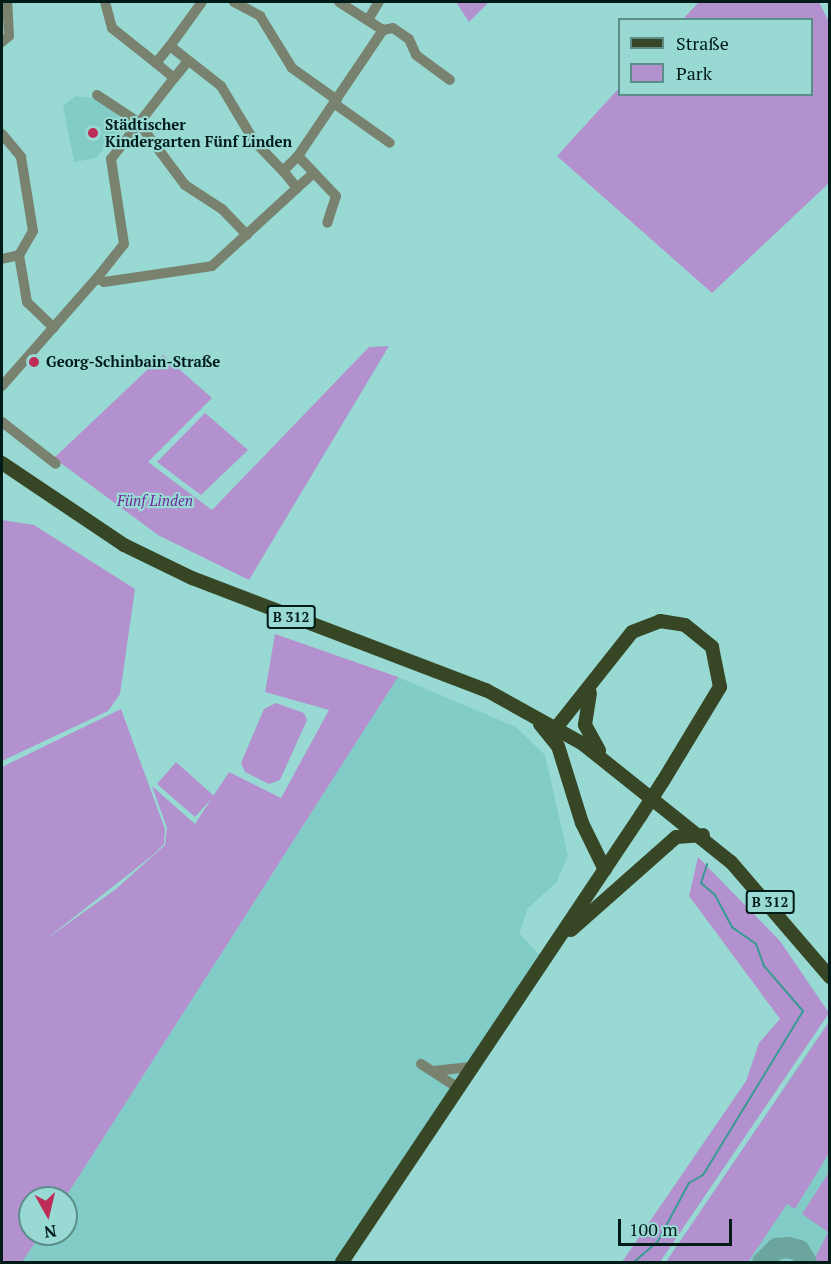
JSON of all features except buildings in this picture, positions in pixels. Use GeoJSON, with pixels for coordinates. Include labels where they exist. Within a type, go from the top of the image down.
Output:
{"type":"FeatureCollection","features":[{"type":"Feature","properties":{"kind":"main road","name":"B 312"},"geometry":{"type":"LineString","coordinates":[[2,463],[124,544],[192,578],[420,662],[530,714],[605,758],[703,835],[774,906],[830,977]]}},
{"type":"Feature","properties":{"kind":"main road"},"geometry":{"type":"LineString","coordinates":[[342,1263],[457,1087],[605,870],[717,694],[720,673],[712,647],[684,625],[646,624],[618,644],[591,688],[556,728]]}},
{"type":"Feature","properties":{"kind":"main road"},"geometry":{"type":"LineString","coordinates":[[591,688],[585,725],[605,758]]}},
{"type":"Feature","properties":{"kind":"main road"},"geometry":{"type":"LineString","coordinates":[[530,714],[558,746],[582,823],[605,870]]}},
{"type":"Feature","properties":{"kind":"main road"},"geometry":{"type":"LineString","coordinates":[[556,944],[676,837],[703,835]]}},
{"type":"Feature","properties":{"kind":"street"},"geometry":{"type":"LineString","coordinates":[[2,42],[9,36],[7,2]]}},
{"type":"Feature","properties":{"kind":"street"},"geometry":{"type":"LineString","coordinates":[[105,2],[112,28],[174,78]]}},
{"type":"Feature","properties":{"kind":"street"},"geometry":{"type":"LineString","coordinates":[[156,63],[202,2]]}},
{"type":"Feature","properties":{"kind":"street"},"geometry":{"type":"LineString","coordinates":[[234,2],[260,16],[292,68],[390,143]]}},
{"type":"Feature","properties":{"kind":"street"},"geometry":{"type":"LineString","coordinates":[[339,2],[383,30],[393,28],[409,39],[416,55],[450,80]]}},
{"type":"Feature","properties":{"kind":"street"},"geometry":{"type":"LineString","coordinates":[[368,20],[379,2]]}},
{"type":"Feature","properties":{"kind":"street"},"geometry":{"type":"LineString","coordinates":[[284,171],[298,156],[336,102],[383,30]]}},
{"type":"Feature","properties":{"kind":"street"},"geometry":{"type":"LineString","coordinates":[[170,46],[221,86],[254,141],[284,171],[297,188]]}},
{"type":"Feature","properties":{"kind":"street"},"geometry":{"type":"LineString","coordinates":[[2,386],[124,244],[111,159],[188,60]]}},
{"type":"Feature","properties":{"kind":"street"},"geometry":{"type":"LineString","coordinates":[[97,95],[138,122],[185,185],[222,209],[247,235]]}},
{"type":"Feature","properties":{"kind":"street"},"geometry":{"type":"LineString","coordinates":[[2,134],[21,157],[33,231],[19,255],[27,302],[54,328]]}},
{"type":"Feature","properties":{"kind":"street"},"geometry":{"type":"LineString","coordinates":[[298,156],[336,196],[327,223]]}},
{"type":"Feature","properties":{"kind":"street"},"geometry":{"type":"LineString","coordinates":[[97,278],[104,282],[212,266],[314,173]]}},
{"type":"Feature","properties":{"kind":"street"},"geometry":{"type":"LineString","coordinates":[[2,259],[19,255]]}},
{"type":"Feature","properties":{"kind":"street"},"geometry":{"type":"LineString","coordinates":[[2,422],[56,464]]}},
{"type":"Feature","properties":{"kind":"street"},"geometry":{"type":"LineString","coordinates":[[421,1064],[457,1087]]}},
{"type":"Feature","properties":{"kind":"street"},"geometry":{"type":"LineString","coordinates":[[431,1071],[471,1067]]}},
{"type":"Feature","properties":{"kind":"shaded area","name":"Städtischer Kindergarten Fünf Linden"},"geometry":{"type":"Polygon","coordinates":[[[75,96],[99,99],[121,118],[117,123],[123,128],[96,158],[74,162],[63,106],[75,96]]]}},
{"type":"Feature","properties":{"kind":"shaded area"},"geometry":{"type":"Polygon","coordinates":[[[398,677],[516,727],[545,755],[568,856],[556,883],[528,908],[519,933],[545,961],[340,1262],[22,1262],[33,1246],[78,1246],[78,1186],[73,1186],[398,677]]]}},
{"type":"Feature","properties":{"kind":"shaded area"},"geometry":{"type":"Polygon","coordinates":[[[829,1022],[829,1262],[666,1262],[825,1027],[829,1022]]]}},
{"type":"Feature","properties":{"kind":"green space"},"geometry":{"type":"Polygon","coordinates":[[[456,2],[489,2],[469,22],[456,2]]]}},
{"type":"Feature","properties":{"kind":"green space"},"geometry":{"type":"Polygon","coordinates":[[[699,2],[819,2],[830,24],[829,183],[712,293],[557,156],[618,89],[618,96],[813,96],[813,18],[684,18],[699,2]]]}},
{"type":"Feature","properties":{"kind":"green space","name":"Fünf Linden"},"geometry":{"type":"Polygon","coordinates":[[[389,346],[249,580],[158,535],[54,458],[163,355],[212,398],[148,462],[212,510],[369,347],[389,346]]]}},
{"type":"Feature","properties":{"kind":"green space"},"geometry":{"type":"Polygon","coordinates":[[[205,413],[248,450],[201,495],[157,462],[205,413]]]}},
{"type":"Feature","properties":{"kind":"green space"},"geometry":{"type":"Polygon","coordinates":[[[2,520],[34,525],[135,589],[120,694],[108,711],[2,761],[2,520]]]}},
{"type":"Feature","properties":{"kind":"green space"},"geometry":{"type":"Polygon","coordinates":[[[275,634],[398,677],[73,1186],[18,1186],[18,1246],[33,1246],[22,1262],[2,1262],[2,767],[121,709],[165,829],[164,844],[153,855],[45,940],[116,889],[165,845],[167,828],[152,786],[195,824],[229,772],[281,798],[329,710],[265,692],[275,634]]]}},
{"type":"Feature","properties":{"kind":"green space"},"geometry":{"type":"Polygon","coordinates":[[[276,703],[304,713],[307,720],[280,780],[269,784],[245,772],[241,763],[264,709],[276,703]]]}},
{"type":"Feature","properties":{"kind":"green space"},"geometry":{"type":"Polygon","coordinates":[[[176,762],[214,796],[195,817],[157,784],[176,762]]]}},
{"type":"Feature","properties":{"kind":"green space"},"geometry":{"type":"Polygon","coordinates":[[[698,857],[780,941],[829,1013],[660,1262],[622,1262],[746,1081],[759,1043],[780,1019],[689,896],[698,857]]]}},
{"type":"Feature","properties":{"kind":"green space"},"geometry":{"type":"Polygon","coordinates":[[[829,1022],[829,1153],[795,1209],[787,1204],[748,1262],[666,1262],[829,1022]]]}},
{"type":"Feature","properties":{"kind":"green space"},"geometry":{"type":"Polygon","coordinates":[[[829,1172],[829,1262],[813,1262],[828,1232],[802,1214],[829,1172]]]}},
{"type":"Feature","properties":{"kind":"waterway"},"geometry":{"type":"LineString","coordinates":[[634,1262],[658,1241],[689,1183],[703,1175],[803,1011],[764,966],[756,944],[732,927],[715,895],[701,883],[707,864]]}},
{"type":"Feature","properties":{"kind":"taxiway"},"geometry":{"type":"LineString","coordinates":[[762,1262],[776,1248],[788,1247],[799,1250],[806,1262]]}},
{"type":"Feature","properties":{"kind":"place","name":"Städtischer Kindergarten Fünf Linden"},"geometry":{"type":"Point","coordinates":[93,133]}},
{"type":"Feature","properties":{"kind":"place","name":"Georg-Schinbain-Straße"},"geometry":{"type":"Point","coordinates":[34,362]}}]}
